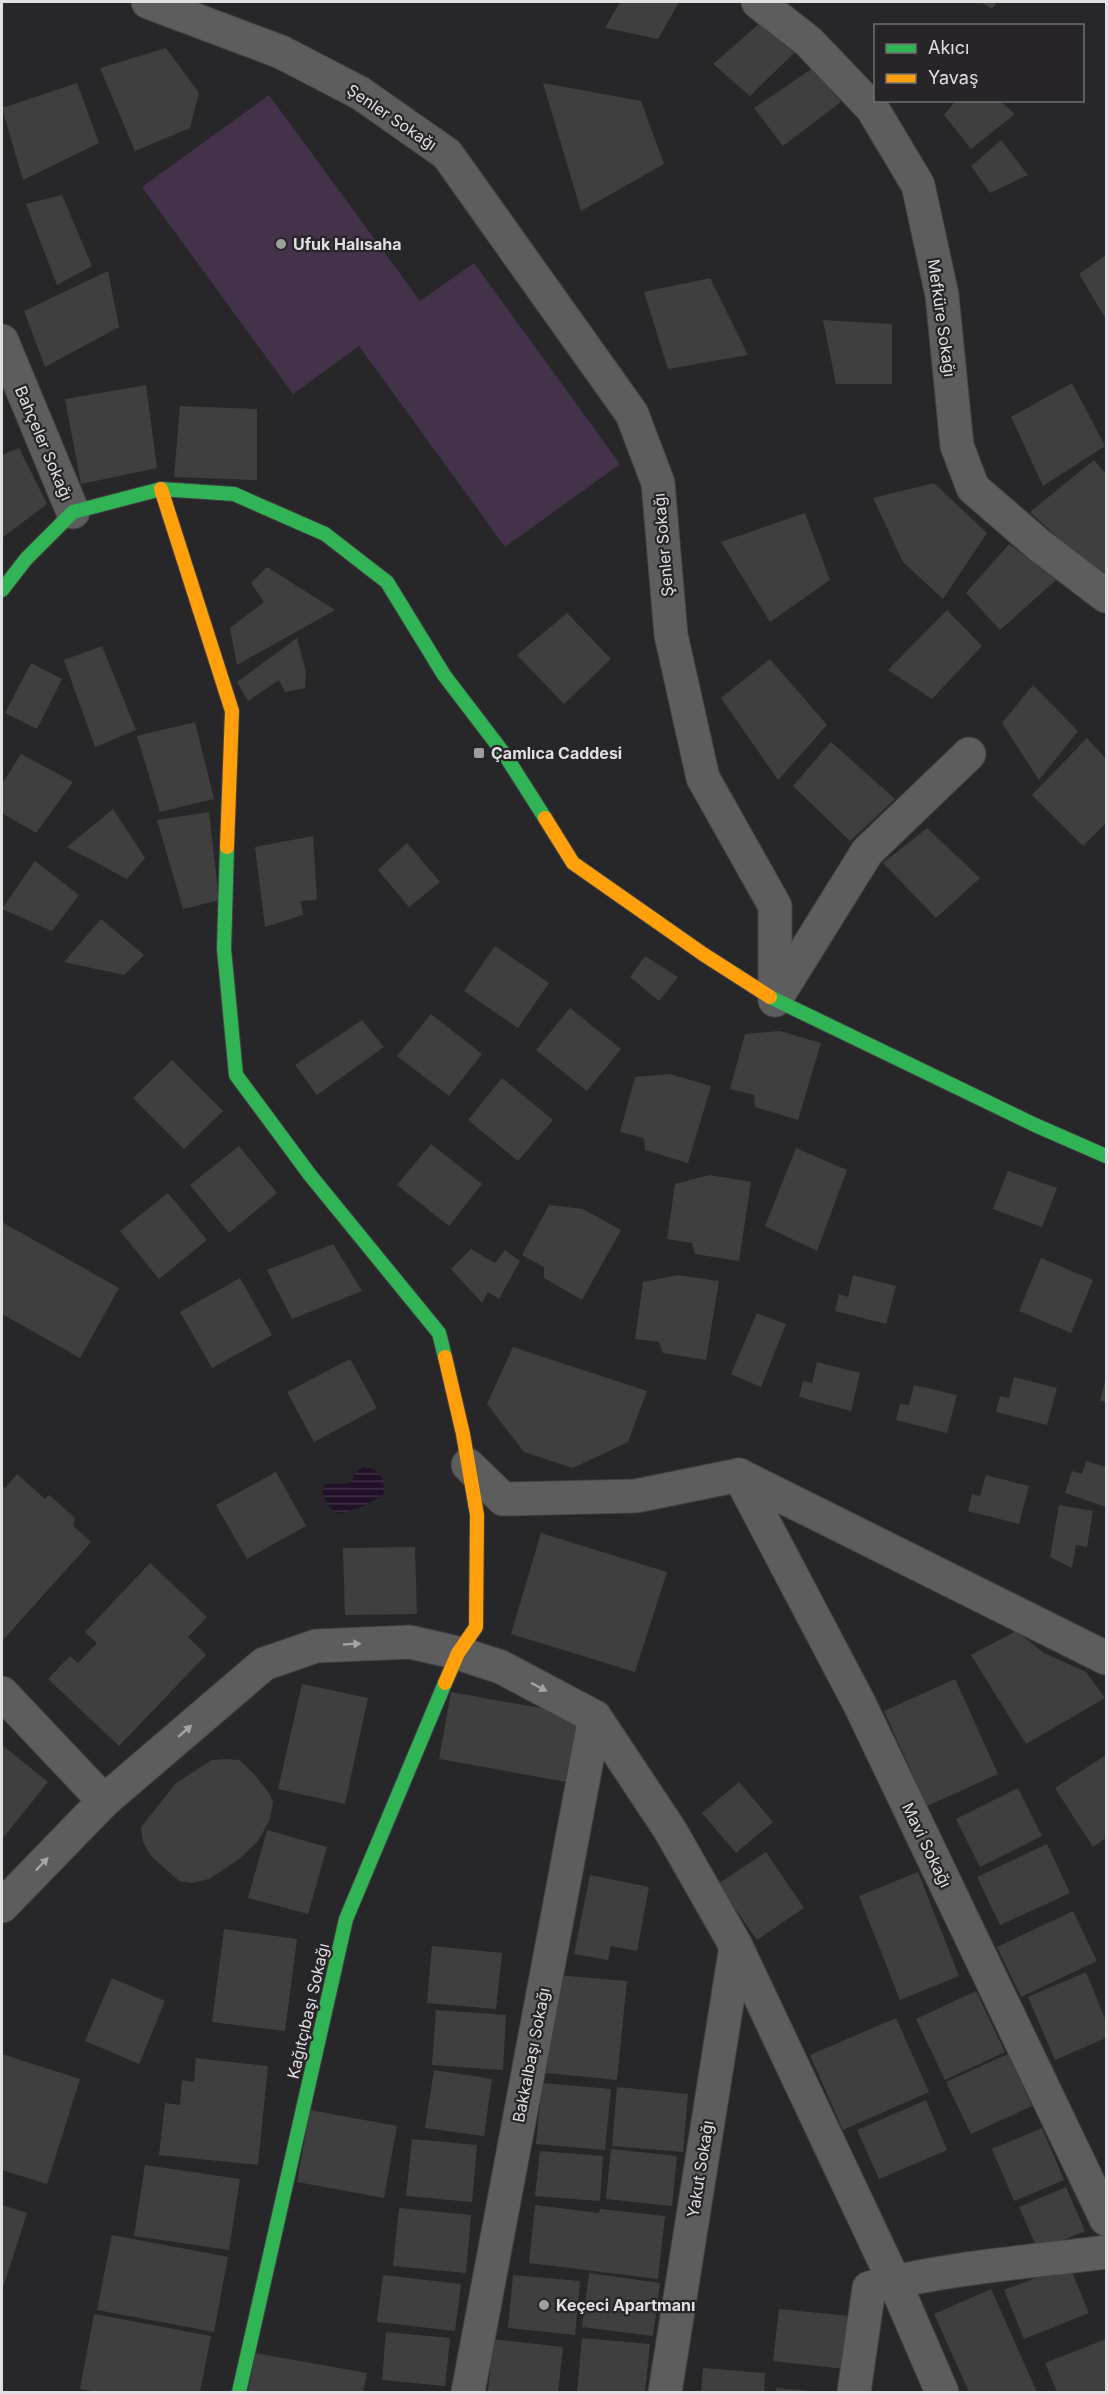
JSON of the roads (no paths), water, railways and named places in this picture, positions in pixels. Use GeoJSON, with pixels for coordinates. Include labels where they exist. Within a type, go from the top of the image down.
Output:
{"type":"FeatureCollection","features":[{"type":"Feature","properties":{"kind":"street","name":"Şenler Sokağı"},"geometry":{"type":"LineString","coordinates":[[148,2],[291,57],[360,93],[447,154],[632,414],[658,483],[671,635],[703,778],[775,906],[775,999]]}},
{"type":"Feature","properties":{"kind":"street","name":"Mefküre Sokağı"},"geometry":{"type":"LineString","coordinates":[[758,2],[809,42],[872,108],[918,185],[942,295],[957,447],[973,488],[1039,545],[1107,596]]}},
{"type":"Feature","properties":{"kind":"street","name":"Bahçeler Sokağı"},"geometry":{"type":"LineString","coordinates":[[2,341],[73,512]]}},
{"type":"Feature","properties":{"kind":"street"},"geometry":{"type":"LineString","coordinates":[[2,590],[26,559],[73,512],[162,489],[234,494],[325,534],[387,582],[444,675],[505,755],[573,863],[703,954],[775,999],[1025,1120],[1107,1156]]}},
{"type":"Feature","properties":{"kind":"street","name":"Kağıtçıbaşı Sokağı"},"geometry":{"type":"LineString","coordinates":[[162,489],[232,711],[224,949],[236,1076],[310,1175],[440,1333],[477,1515],[476,1627],[458,1653],[346,1919],[239,2392]]}},
{"type":"Feature","properties":{"kind":"street"},"geometry":{"type":"LineString","coordinates":[[775,999],[867,852],[969,754]]}},
{"type":"Feature","properties":{"kind":"street"},"geometry":{"type":"LineString","coordinates":[[468,1465],[503,1499],[636,1496],[739,1475],[1107,1658]]}},
{"type":"Feature","properties":{"kind":"street","name":"Mavi Sokağı"},"geometry":{"type":"LineString","coordinates":[[739,1475],[859,1703],[1107,2219]]}},
{"type":"Feature","properties":{"kind":"street"},"geometry":{"type":"LineString","coordinates":[[2,1906],[104,1801],[264,1664],[316,1646],[411,1642],[458,1653],[501,1667],[595,1717],[670,1830],[736,1946],[894,2281],[942,2392]]}},
{"type":"Feature","properties":{"kind":"street"},"geometry":{"type":"LineString","coordinates":[[2,1693],[104,1801]]}},
{"type":"Feature","properties":{"kind":"street","name":"Bakkalbaşı Sokağı"},"geometry":{"type":"LineString","coordinates":[[468,2392],[595,1717]]}},
{"type":"Feature","properties":{"kind":"street","name":"Yakut Sokağı"},"geometry":{"type":"LineString","coordinates":[[664,2392],[736,1946]]}},
{"type":"Feature","properties":{"kind":"street"},"geometry":{"type":"LineString","coordinates":[[854,2392],[869,2288],[894,2281],[963,2270],[1107,2252]]}},
{"type":"Feature","properties":{"kind":"place","name":"Ufuk Halısaha"},"geometry":{"type":"Point","coordinates":[281,244]}},
{"type":"Feature","properties":{"kind":"place","name":"Çamlıca Caddesi"},"geometry":{"type":"Point","coordinates":[479,753]}},
{"type":"Feature","properties":{"kind":"place","name":"Keçeci Apartmanı"},"geometry":{"type":"Point","coordinates":[544,2305]}}]}
